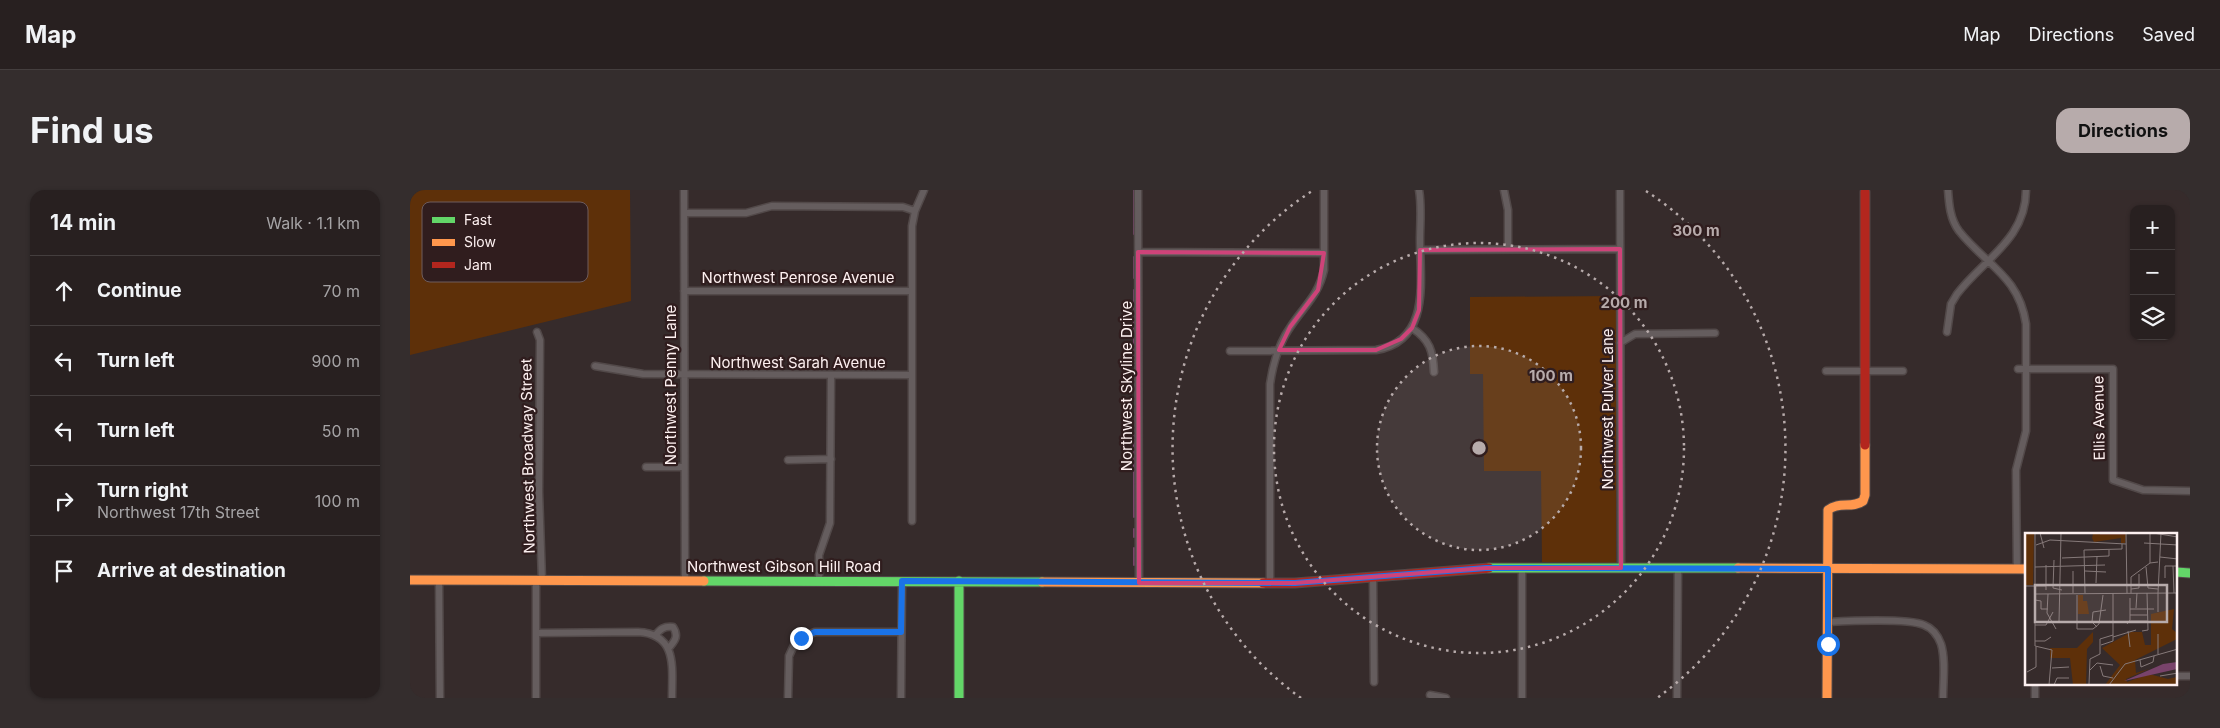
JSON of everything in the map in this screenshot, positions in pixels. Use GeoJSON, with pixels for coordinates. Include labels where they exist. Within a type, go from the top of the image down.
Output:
{"type":"FeatureCollection","features":[{"type":"Feature","properties":{"kind":"main road"},"geometry":{"type":"LineString","coordinates":[[1828,698],[1828,510],[1835,505],[1861,504],[1864,502],[1865,495],[1864,192]]}},
{"type":"Feature","properties":{"kind":"main road","name":"Northwest Gibson Hill Road"},"geometry":{"type":"LineString","coordinates":[[410,580],[1270,583],[1329,582],[1457,570],[1522,568],[2025,569]]}},
{"type":"Feature","properties":{"kind":"main road"},"geometry":{"type":"LineString","coordinates":[[958,581],[959,698]]}},
{"type":"Feature","properties":{"kind":"street","name":"Northwest Penny Lane"},"geometry":{"type":"LineString","coordinates":[[684,190],[685,580]]}},
{"type":"Feature","properties":{"kind":"street"},"geometry":{"type":"LineString","coordinates":[[912,521],[912,226],[915,211],[924,190]]}},
{"type":"Feature","properties":{"kind":"street","name":"Northwest Skyline Drive"},"geometry":{"type":"LineString","coordinates":[[1138,190],[1139,583]]}},
{"type":"Feature","properties":{"kind":"street"},"geometry":{"type":"LineString","coordinates":[[1270,583],[1270,395],[1273,366],[1290,327],[1318,290],[1324,270],[1324,190]]}},
{"type":"Feature","properties":{"kind":"street"},"geometry":{"type":"LineString","coordinates":[[1230,351],[1383,349],[1401,339],[1412,328],[1420,301],[1419,190]]}},
{"type":"Feature","properties":{"kind":"street"},"geometry":{"type":"LineString","coordinates":[[1504,190],[1507,196],[1508,249]]}},
{"type":"Feature","properties":{"kind":"street","name":"Northwest Pulver Lane"},"geometry":{"type":"LineString","coordinates":[[1620,190],[1621,568]]}},
{"type":"Feature","properties":{"kind":"street"},"geometry":{"type":"LineString","coordinates":[[1948,190],[1950,210],[1956,225],[2007,280],[2021,299],[2026,324],[2026,431],[2016,470],[2016,569]]}},
{"type":"Feature","properties":{"kind":"street"},"geometry":{"type":"LineString","coordinates":[[1946,332],[1953,300],[1965,284],[2013,235],[2021,222],[2026,206],[2026,190]]}},
{"type":"Feature","properties":{"kind":"street"},"geometry":{"type":"LineString","coordinates":[[684,213],[746,213],[772,206],[903,207],[915,211]]}},
{"type":"Feature","properties":{"kind":"street"},"geometry":{"type":"LineString","coordinates":[[1420,250],[1620,249]]}},
{"type":"Feature","properties":{"kind":"street"},"geometry":{"type":"LineString","coordinates":[[1138,252],[1324,253]]}},
{"type":"Feature","properties":{"kind":"street","name":"Northwest Penrose Avenue"},"geometry":{"type":"LineString","coordinates":[[684,290],[912,291]]}},
{"type":"Feature","properties":{"kind":"street"},"geometry":{"type":"LineString","coordinates":[[1412,328],[1423,336],[1430,346],[1434,372]]}},
{"type":"Feature","properties":{"kind":"street","name":"Northwest Broadway Street"},"geometry":{"type":"LineString","coordinates":[[536,698],[536,633],[539,580],[540,340],[537,332]]}},
{"type":"Feature","properties":{"kind":"street"},"geometry":{"type":"LineString","coordinates":[[1620,343],[1635,334],[1715,333]]}},
{"type":"Feature","properties":{"kind":"street","name":"Northwest Sarah Avenue"},"geometry":{"type":"LineString","coordinates":[[595,366],[643,374],[912,376]]}},
{"type":"Feature","properties":{"kind":"street","name":"Ellis Avenue"},"geometry":{"type":"LineString","coordinates":[[2018,369],[2113,369],[2113,480],[2143,490],[2190,490]]}},
{"type":"Feature","properties":{"kind":"street"},"geometry":{"type":"LineString","coordinates":[[1826,371],[1903,371]]}},
{"type":"Feature","properties":{"kind":"street"},"geometry":{"type":"LineString","coordinates":[[819,581],[819,556],[830,523],[831,376]]}},
{"type":"Feature","properties":{"kind":"street"},"geometry":{"type":"LineString","coordinates":[[788,460],[830,459]]}},
{"type":"Feature","properties":{"kind":"street"},"geometry":{"type":"LineString","coordinates":[[646,467],[684,467]]}},
{"type":"Feature","properties":{"kind":"street"},"geometry":{"type":"LineString","coordinates":[[1522,568],[1522,698]]}},
{"type":"Feature","properties":{"kind":"street"},"geometry":{"type":"LineString","coordinates":[[1677,698],[1678,568]]}},
{"type":"Feature","properties":{"kind":"street"},"geometry":{"type":"LineString","coordinates":[[1373,578],[1374,682]]}},
{"type":"Feature","properties":{"kind":"street"},"geometry":{"type":"LineString","coordinates":[[439,580],[440,698]]}},
{"type":"Feature","properties":{"kind":"street"},"geometry":{"type":"LineString","coordinates":[[901,698],[902,581]]}},
{"type":"Feature","properties":{"kind":"street"},"geometry":{"type":"LineString","coordinates":[[1828,622],[1914,622],[1928,627],[1942,646],[1943,698]]}},
{"type":"Feature","properties":{"kind":"street"},"geometry":{"type":"LineString","coordinates":[[655,636],[667,626],[673,627],[676,631],[676,637],[668,649]]}},
{"type":"Feature","properties":{"kind":"street"},"geometry":{"type":"LineString","coordinates":[[536,633],[638,632],[655,636],[663,641],[672,657],[672,698]]}},
{"type":"Feature","properties":{"kind":"street"},"geometry":{"type":"LineString","coordinates":[[788,698],[788,664],[794,644],[801,638],[815,632],[901,632]]}},
{"type":"Feature","properties":{"kind":"street"},"geometry":{"type":"LineString","coordinates":[[1430,695],[1446,698]]}},
{"type":"Feature","properties":{"kind":"highlighted area"},"geometry":{"type":"Polygon","coordinates":[[[1620,249],[1621,568],[1486,568],[1295,583],[1139,583],[1138,252],[1324,253],[1318,290],[1290,327],[1279,350],[1376,350],[1401,339],[1412,328],[1419,310],[1420,250],[1620,249]]]}},
{"type":"Feature","properties":{"kind":"shaded area"},"geometry":{"type":"Polygon","coordinates":[[[410,190],[630,190],[631,301],[410,355],[410,190]]]}},
{"type":"Feature","properties":{"kind":"shaded area"},"geometry":{"type":"Polygon","coordinates":[[[1617,296],[1616,563],[1542,562],[1541,471],[1484,471],[1483,374],[1470,374],[1470,297],[1617,296]]]}},
{"type":"Feature","properties":{"kind":"waterway"},"geometry":{"type":"LineString","coordinates":[[1134,190],[1134,234]]}},
{"type":"Feature","properties":{"kind":"waterway"},"geometry":{"type":"LineString","coordinates":[[1134,257],[1134,278]]}},
{"type":"Feature","properties":{"kind":"waterway"},"geometry":{"type":"LineString","coordinates":[[1134,290],[1134,309]]}},
{"type":"Feature","properties":{"kind":"waterway"},"geometry":{"type":"LineString","coordinates":[[1134,320],[1134,363]]}},
{"type":"Feature","properties":{"kind":"waterway"},"geometry":{"type":"LineString","coordinates":[[1135,376],[1135,423]]}},
{"type":"Feature","properties":{"kind":"waterway"},"geometry":{"type":"LineString","coordinates":[[1134,435],[1134,517]]}},
{"type":"Feature","properties":{"kind":"waterway"},"geometry":{"type":"LineString","coordinates":[[1134,529],[1134,537]]}},
{"type":"Feature","properties":{"kind":"waterway"},"geometry":{"type":"LineString","coordinates":[[1134,548],[1134,565]]}},
{"type":"Feature","properties":{"kind":"traffic: fast"},"geometry":{"type":"LineString","coordinates":[[1489,568],[1738,568]]}},
{"type":"Feature","properties":{"kind":"traffic: fast"},"geometry":{"type":"LineString","coordinates":[[2178,572],[2190,573]]}},
{"type":"Feature","properties":{"kind":"traffic: fast"},"geometry":{"type":"LineString","coordinates":[[704,581],[1042,582]]}},
{"type":"Feature","properties":{"kind":"traffic: fast"},"geometry":{"type":"LineString","coordinates":[[959,581],[959,698]]}},
{"type":"Feature","properties":{"kind":"traffic: slow"},"geometry":{"type":"LineString","coordinates":[[1827,698],[1828,510],[1832,507],[1854,505],[1863,501],[1865,495],[1865,445]]}},
{"type":"Feature","properties":{"kind":"traffic: slow"},"geometry":{"type":"LineString","coordinates":[[1738,568],[2025,569]]}},
{"type":"Feature","properties":{"kind":"traffic: slow"},"geometry":{"type":"LineString","coordinates":[[410,580],[704,581]]}},
{"type":"Feature","properties":{"kind":"traffic: slow"},"geometry":{"type":"LineString","coordinates":[[1042,582],[1263,583]]}},
{"type":"Feature","properties":{"kind":"traffic: jam"},"geometry":{"type":"LineString","coordinates":[[1865,192],[1865,445]]}},
{"type":"Feature","properties":{"kind":"traffic: jam"},"geometry":{"type":"LineString","coordinates":[[1263,583],[1295,583],[1489,568]]}},
{"type":"Feature","properties":{"kind":"route"},"geometry":{"type":"LineString","coordinates":[[801,638],[815,632],[901,632],[902,581],[1295,583],[1329,582],[1486,568],[1828,569],[1828,644]]}}]}
